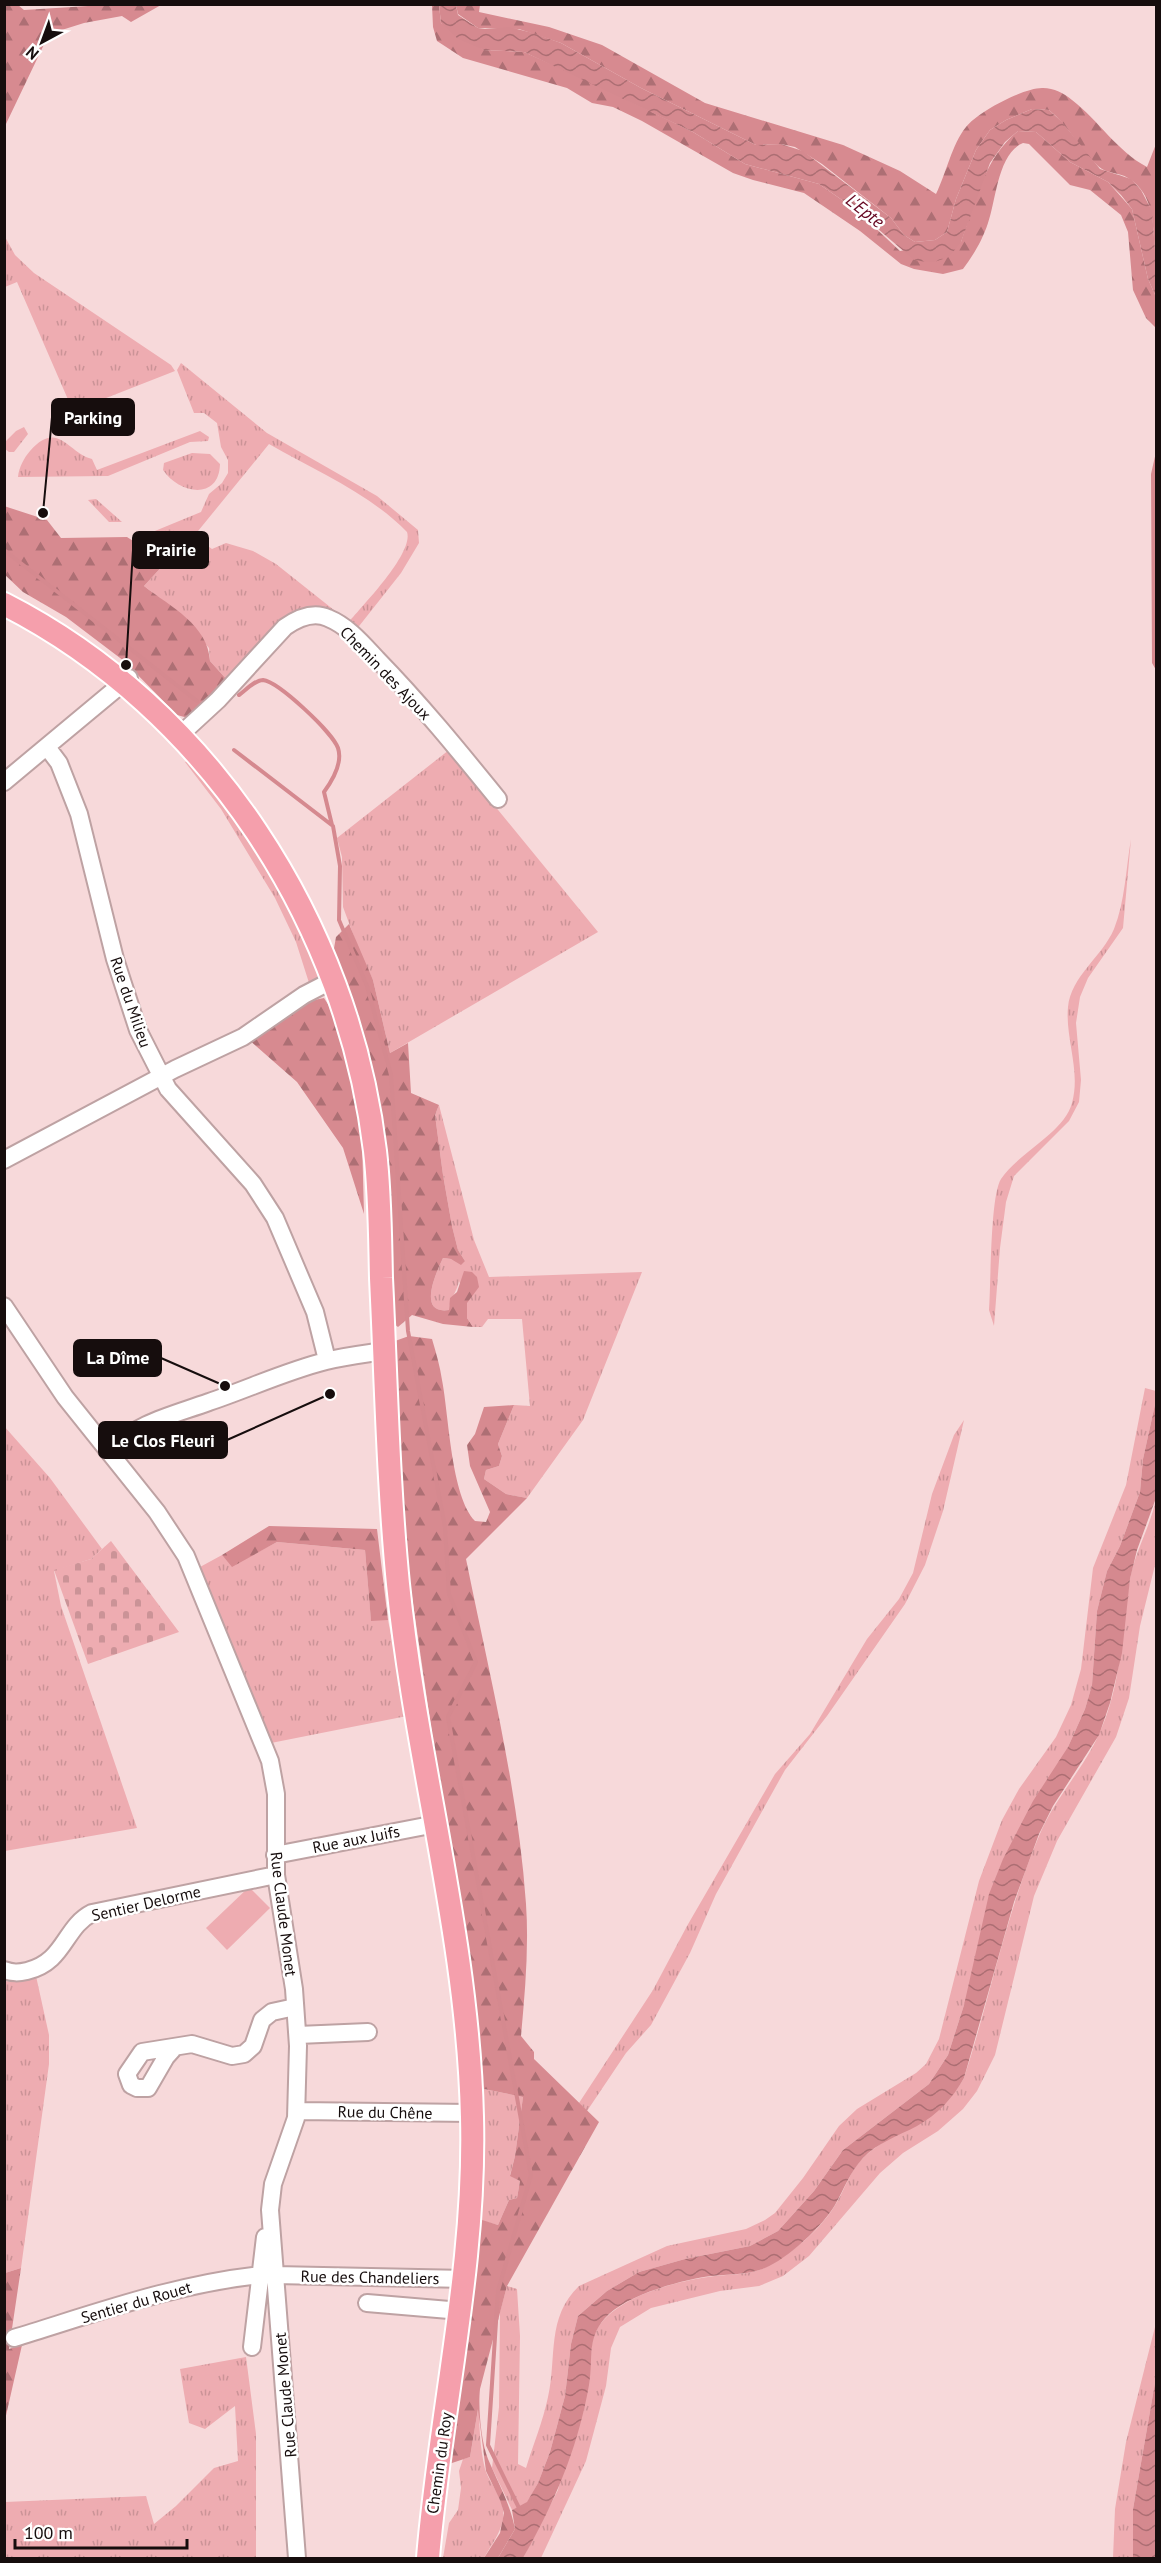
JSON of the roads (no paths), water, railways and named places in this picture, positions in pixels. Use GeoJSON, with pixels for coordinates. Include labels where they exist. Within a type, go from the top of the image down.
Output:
{"type":"FeatureCollection","features":[{"type":"Feature","properties":{"kind":"main road"},"geometry":{"type":"LineString","coordinates":[[4,590],[93,646],[126,681]]}},
{"type":"Feature","properties":{"kind":"main road"},"geometry":{"type":"LineString","coordinates":[[4,604],[126,681]]}},
{"type":"Feature","properties":{"kind":"main road","name":"Chemin du Roy"},"geometry":{"type":"LineString","coordinates":[[126,681],[174,728],[225,786],[275,861],[307,920],[333,980],[359,1066],[375,1154],[392,1518],[399,1588],[409,1672],[460,1967],[472,2113],[473,2172],[466,2278],[433,2496],[428,2559]]}},
{"type":"Feature","properties":{"kind":"street","name":"Chemin des Ajoux"},"geometry":{"type":"LineString","coordinates":[[174,728],[218,700],[285,627],[299,618],[315,615],[327,617],[349,630],[408,690],[498,799]]}},
{"type":"Feature","properties":{"kind":"street"},"geometry":{"type":"LineString","coordinates":[[4,782],[126,681]]}},
{"type":"Feature","properties":{"kind":"street","name":"Rue du Milieu"},"geometry":{"type":"LineString","coordinates":[[47,747],[59,763],[79,814],[129,1007],[138,1030],[161,1078],[176,1099],[253,1184],[275,1218],[315,1312],[327,1360]]}},
{"type":"Feature","properties":{"kind":"street"},"geometry":{"type":"LineString","coordinates":[[4,1160],[243,1037],[304,995],[333,980]]}},
{"type":"Feature","properties":{"kind":"street","name":"Rue Claude Monet"},"geometry":{"type":"LineString","coordinates":[[4,1306],[65,1397],[157,1512],[193,1571],[230,1668],[270,1761],[276,1794],[276,1875],[298,2035],[297,2111],[273,2184],[271,2224],[266,2228],[268,2275],[297,2559]]}},
{"type":"Feature","properties":{"kind":"street"},"geometry":{"type":"LineString","coordinates":[[108,1451],[144,1424],[211,1402],[261,1381],[327,1360],[384,1351]]}},
{"type":"Feature","properties":{"kind":"street","name":"Rue aux Juifs"},"geometry":{"type":"LineString","coordinates":[[275,1855],[436,1824]]}},
{"type":"Feature","properties":{"kind":"street","name":"Sentier Delorme"},"geometry":{"type":"LineString","coordinates":[[4,1970],[15,1974],[40,1968],[57,1953],[82,1918],[92,1913],[276,1875]]}},
{"type":"Feature","properties":{"kind":"street"},"geometry":{"type":"LineString","coordinates":[[175,2047],[192,2044],[232,2056],[244,2054],[253,2046],[262,2020],[272,2012],[295,2007]]}},
{"type":"Feature","properties":{"kind":"street"},"geometry":{"type":"LineString","coordinates":[[298,2035],[368,2032]]}},
{"type":"Feature","properties":{"kind":"street","name":"Rue du Chêne"},"geometry":{"type":"LineString","coordinates":[[297,2111],[472,2113]]}},
{"type":"Feature","properties":{"kind":"street"},"geometry":{"type":"LineString","coordinates":[[252,2347],[268,2275]]}},
{"type":"Feature","properties":{"kind":"street","name":"Rue des Chandeliers"},"geometry":{"type":"LineString","coordinates":[[268,2275],[466,2278]]}},
{"type":"Feature","properties":{"kind":"street","name":"Sentier du Rouet"},"geometry":{"type":"LineString","coordinates":[[14,2338],[167,2291],[228,2278],[268,2275]]}},
{"type":"Feature","properties":{"kind":"street"},"geometry":{"type":"LineString","coordinates":[[367,2303],[461,2311]]}},
{"type":"Feature","properties":{"kind":"water","name":"L'Epte"},"geometry":{"type":"Polygon","coordinates":[[[439,5],[456,5],[458,15],[478,28],[509,27],[561,43],[641,88],[756,145],[781,144],[803,151],[891,218],[904,235],[915,242],[935,240],[947,232],[956,199],[976,150],[990,130],[1032,109],[1049,110],[1062,122],[1100,169],[1131,179],[1141,190],[1152,211],[1156,297],[1148,279],[1132,209],[1108,182],[1070,162],[1036,132],[1018,131],[1005,142],[990,163],[961,242],[949,257],[934,262],[915,261],[855,209],[819,184],[745,164],[693,132],[524,52],[484,50],[458,39],[441,23],[439,5]]]}},
{"type":"Feature","properties":{"kind":"water"},"geometry":{"type":"Polygon","coordinates":[[[1156,1400],[1156,1498],[1137,1550],[1130,1579],[1122,1653],[1110,1703],[1099,1735],[1053,1806],[1039,1834],[1014,1902],[964,2078],[950,2099],[931,2117],[881,2144],[863,2158],[829,2213],[794,2250],[774,2264],[745,2273],[699,2278],[657,2289],[630,2300],[609,2314],[601,2323],[593,2339],[589,2385],[584,2408],[564,2475],[555,2496],[523,2558],[498,2558],[515,2529],[512,2510],[527,2502],[538,2483],[550,2452],[565,2396],[571,2344],[578,2316],[607,2291],[639,2272],[685,2259],[750,2246],[778,2231],[814,2191],[843,2150],[929,2084],[948,2055],[964,2005],[989,1894],[1003,1859],[1033,1801],[1068,1747],[1085,1709],[1092,1685],[1097,1611],[1107,1571],[1120,1546],[1140,1492],[1143,1459],[1156,1400]]]}},
{"type":"Feature","properties":{"kind":"water"},"geometry":{"type":"Polygon","coordinates":[[[1156,2377],[1156,2558],[1133,2558],[1133,2509],[1156,2377]]]}},
{"type":"Feature","properties":{"kind":"waterway"},"geometry":{"type":"LineString","coordinates":[[4,550],[197,701]]}},
{"type":"Feature","properties":{"kind":"waterway"},"geometry":{"type":"LineString","coordinates":[[239,695],[260,680],[271,683],[305,709],[334,741],[339,754],[338,766],[324,792],[332,825]]}},
{"type":"Feature","properties":{"kind":"waterway"},"geometry":{"type":"LineString","coordinates":[[234,750],[333,826],[340,866],[339,920],[367,986],[391,1075],[408,1331],[445,1527],[449,1594],[476,1662],[448,1717],[531,2175],[498,2291],[488,2445],[520,2510]]}},
{"type":"Feature","properties":{"kind":"place","name":"Parking"},"geometry":{"type":"Point","coordinates":[43,513]}},
{"type":"Feature","properties":{"kind":"place","name":"Prairie"},"geometry":{"type":"Point","coordinates":[126,665]}},
{"type":"Feature","properties":{"kind":"place","name":"La Dîme"},"geometry":{"type":"Point","coordinates":[225,1386]}},
{"type":"Feature","properties":{"kind":"place","name":"Le Clos Fleuri"},"geometry":{"type":"Point","coordinates":[330,1394]}}]}
